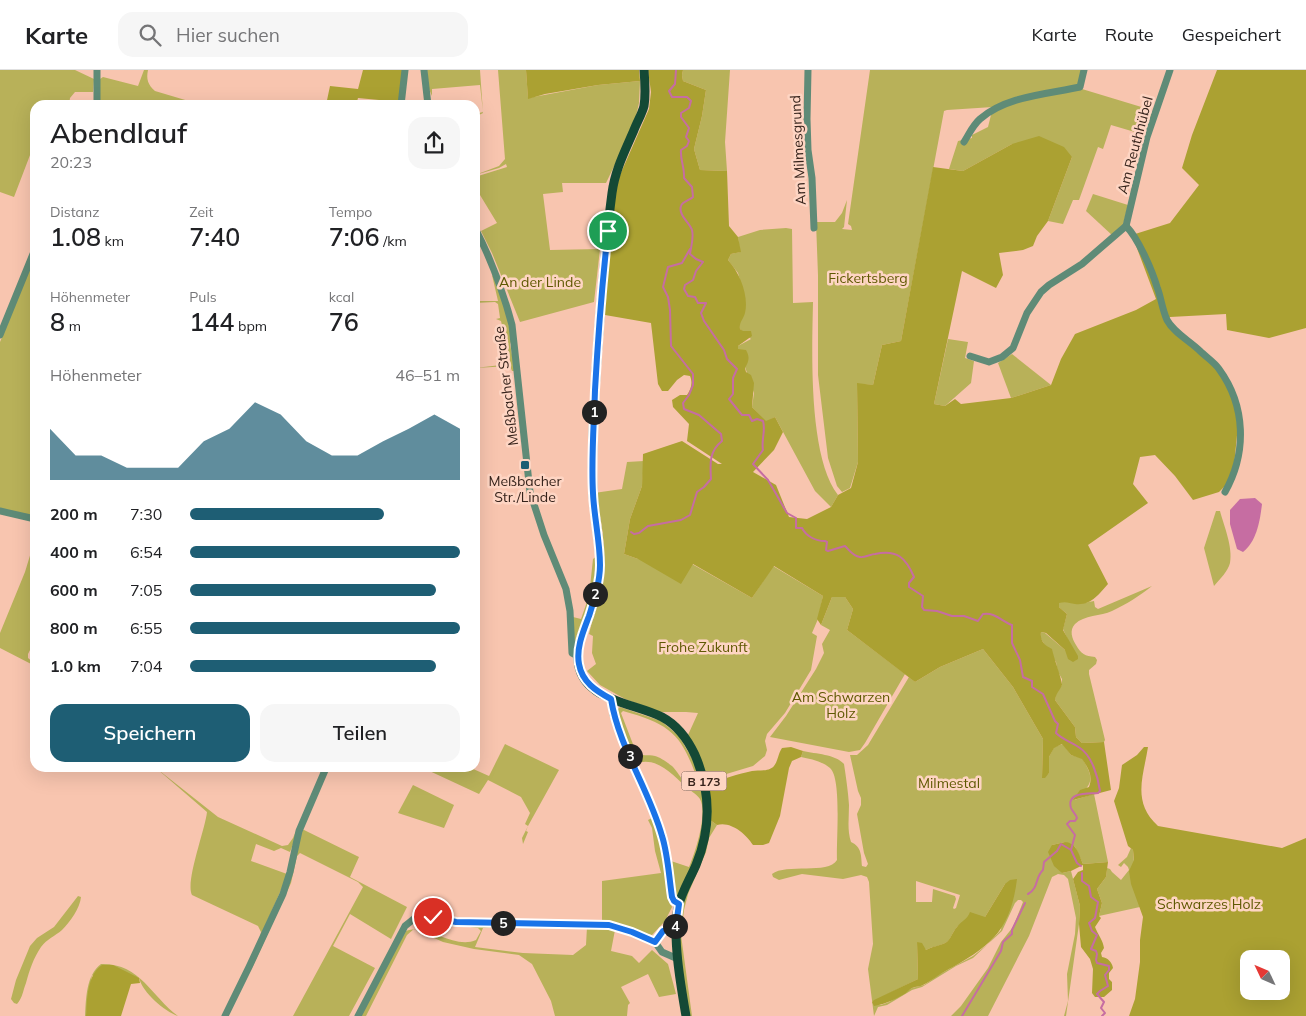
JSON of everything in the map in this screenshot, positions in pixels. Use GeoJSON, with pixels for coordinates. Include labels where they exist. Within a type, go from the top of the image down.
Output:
{"type":"FeatureCollection","features":[{"type":"Feature","properties":{"kind":"main road","name":"B 173"},"geometry":{"type":"LineString","coordinates":[[644,70],[644,107],[617,168],[611,197],[600,304],[594,419],[593,493],[599,546],[599,577],[578,656],[583,677],[596,691],[611,699],[658,716],[674,726],[689,744],[701,772],[707,797],[707,826],[699,856],[679,904],[676,926],[678,959],[686,1016]]}},
{"type":"Feature","properties":{"kind":"street"},"geometry":{"type":"LineString","coordinates":[[97,70],[97,100]]}},
{"type":"Feature","properties":{"kind":"street"},"geometry":{"type":"LineString","coordinates":[[402,100],[405,70]]}},
{"type":"Feature","properties":{"kind":"street"},"geometry":{"type":"LineString","coordinates":[[424,70],[427,100]]}},
{"type":"Feature","properties":{"kind":"street","name":"Am Milmesgrund"},"geometry":{"type":"LineString","coordinates":[[808,70],[807,119],[814,228]]}},
{"type":"Feature","properties":{"kind":"street"},"geometry":{"type":"LineString","coordinates":[[964,142],[979,120],[991,110],[1003,105],[1080,87],[1084,70]]}},
{"type":"Feature","properties":{"kind":"street","name":"Am Reuthhübel"},"geometry":{"type":"LineString","coordinates":[[1126,226],[1147,137],[1170,70]]}},
{"type":"Feature","properties":{"kind":"street"},"geometry":{"type":"LineString","coordinates":[[970,356],[989,362],[1002,357],[1013,348],[1027,313],[1041,292],[1082,264],[1126,226],[1134,233],[1157,285],[1164,312],[1170,324],[1219,369],[1236,401],[1241,434],[1239,454],[1225,492]]}},
{"type":"Feature","properties":{"kind":"street","name":"Meßbacher Straße"},"geometry":{"type":"LineString","coordinates":[[480,238],[489,255],[512,325],[530,492],[544,535],[566,590],[570,611],[572,653],[578,656]]}},
{"type":"Feature","properties":{"kind":"street"},"geometry":{"type":"LineString","coordinates":[[0,335],[30,261]]}},
{"type":"Feature","properties":{"kind":"street"},"geometry":{"type":"LineString","coordinates":[[0,511],[30,518]]}},
{"type":"Feature","properties":{"kind":"street"},"geometry":{"type":"LineString","coordinates":[[611,699],[613,715],[663,837],[672,897],[679,904]]}},
{"type":"Feature","properties":{"kind":"street"},"geometry":{"type":"LineString","coordinates":[[225,1016],[250,967],[283,894],[299,831],[324,772]]}},
{"type":"Feature","properties":{"kind":"street"},"geometry":{"type":"LineString","coordinates":[[358,1016],[405,926],[415,918],[422,916],[456,922],[609,925],[655,942],[662,952],[678,959]]}},
{"type":"Feature","properties":{"kind":"street"},"geometry":{"type":"LineString","coordinates":[[655,942],[663,931],[676,926]]}},
{"type":"Feature","properties":{"kind":"green space"},"geometry":{"type":"Polygon","coordinates":[[[0,70],[75,70],[94,79],[93,92],[75,92],[70,100],[30,100],[30,155],[14,197],[0,192],[0,70]]]}},
{"type":"Feature","properties":{"kind":"green space"},"geometry":{"type":"Polygon","coordinates":[[[144,70],[148,70],[148,82],[155,91],[185,100],[100,100],[100,79],[103,77],[138,86],[144,70]]]}},
{"type":"Feature","properties":{"kind":"green space"},"geometry":{"type":"Polygon","coordinates":[[[363,70],[403,70],[400,100],[358,98],[357,100],[327,100],[330,86],[358,89],[363,70]]]}},
{"type":"Feature","properties":{"kind":"green space"},"geometry":{"type":"Polygon","coordinates":[[[427,70],[480,70],[483,110],[480,85],[432,89],[432,96],[429,89],[427,70]]]}},
{"type":"Feature","properties":{"kind":"green space","name":"An der Linde"},"geometry":{"type":"Polygon","coordinates":[[[498,70],[526,70],[528,98],[598,85],[640,81],[639,103],[634,125],[606,183],[562,183],[563,192],[543,194],[550,250],[600,249],[594,302],[520,322],[481,231],[497,223],[480,195],[480,175],[507,167],[506,164],[480,173],[499,166],[505,159],[498,70]]]}},
{"type":"Feature","properties":{"kind":"green space"},"geometry":{"type":"Polygon","coordinates":[[[526,70],[639,70],[640,81],[598,85],[545,94],[528,99],[526,70]]]}},
{"type":"Feature","properties":{"kind":"green space"},"geometry":{"type":"Polygon","coordinates":[[[648,70],[683,70],[683,81],[706,90],[694,149],[700,170],[727,171],[729,226],[738,237],[741,252],[731,254],[728,260],[740,278],[745,292],[746,306],[740,329],[751,331],[752,336],[738,346],[738,349],[746,350],[748,355],[745,368],[746,372],[751,375],[754,383],[752,407],[766,421],[775,417],[783,432],[774,450],[753,472],[776,485],[789,517],[807,519],[831,507],[838,495],[851,488],[858,462],[857,383],[873,385],[882,345],[901,341],[933,167],[963,171],[1012,144],[1039,136],[1064,147],[1072,157],[1048,221],[1037,236],[1033,246],[1023,250],[999,253],[1003,275],[996,288],[962,271],[934,404],[945,406],[955,399],[961,404],[1011,398],[1051,385],[1061,359],[1075,334],[1136,310],[1156,299],[1132,235],[1170,223],[1199,185],[1182,168],[1192,135],[1217,70],[1306,70],[1306,328],[1269,338],[1227,330],[1226,314],[1170,317],[1167,322],[1218,370],[1234,399],[1238,425],[1234,466],[1227,484],[1219,492],[1193,500],[1175,476],[1155,455],[1140,457],[1133,484],[1148,503],[1088,545],[1108,584],[1086,603],[1059,603],[1059,607],[1067,614],[1063,630],[1078,659],[1073,662],[1068,659],[1065,650],[1046,633],[1041,632],[1043,642],[1052,649],[1062,683],[1055,700],[1075,727],[1076,737],[1082,743],[1104,742],[1111,790],[1073,800],[1080,790],[1089,787],[1090,776],[1082,759],[1071,755],[1062,744],[1054,748],[1049,757],[1049,773],[1045,778],[1042,778],[1043,739],[1013,687],[983,649],[940,667],[915,682],[847,630],[853,609],[845,597],[832,597],[821,625],[817,619],[823,596],[774,566],[752,598],[693,564],[681,584],[638,559],[624,554],[630,519],[642,486],[643,454],[682,441],[718,464],[722,464],[687,441],[689,424],[673,407],[672,400],[680,395],[687,395],[691,384],[690,376],[684,375],[668,391],[662,391],[658,384],[651,323],[605,315],[603,313],[613,198],[620,175],[649,109],[651,92],[648,70]]]}},
{"type":"Feature","properties":{"kind":"green space"},"geometry":{"type":"Polygon","coordinates":[[[683,70],[730,70],[725,142],[727,171],[700,170],[694,149],[706,90],[683,81],[683,70]]]}},
{"type":"Feature","properties":{"kind":"green space","name":"Fickertsberg"},"geometry":{"type":"Polygon","coordinates":[[[870,70],[1082,70],[1082,89],[1148,109],[1151,115],[1145,135],[1111,125],[1103,149],[1098,147],[1079,200],[1073,200],[1063,224],[1048,221],[1072,157],[1012,144],[963,171],[949,169],[958,141],[972,138],[972,135],[988,127],[993,107],[944,111],[901,341],[882,345],[873,385],[857,384],[858,462],[850,488],[842,492],[837,486],[828,458],[818,375],[816,222],[835,222],[842,213],[847,200],[844,227],[842,229],[852,230],[848,224],[870,70]]]}},
{"type":"Feature","properties":{"kind":"green space"},"geometry":{"type":"Polygon","coordinates":[[[1093,194],[1128,205],[1123,225],[1113,236],[1086,211],[1093,194]]]}},
{"type":"Feature","properties":{"kind":"green space"},"geometry":{"type":"Polygon","coordinates":[[[792,229],[793,303],[813,302],[812,347],[817,430],[821,456],[828,478],[838,495],[831,507],[815,491],[775,417],[766,422],[752,407],[754,393],[745,367],[746,350],[738,350],[738,346],[751,339],[740,329],[739,323],[744,314],[745,299],[738,273],[728,260],[731,254],[740,252],[738,237],[760,230],[792,229]]]}},
{"type":"Feature","properties":{"kind":"green space"},"geometry":{"type":"Polygon","coordinates":[[[30,268],[30,515],[0,509],[0,342],[30,268]]]}},
{"type":"Feature","properties":{"kind":"green space"},"geometry":{"type":"Polygon","coordinates":[[[492,275],[508,317],[515,371],[512,371],[510,366],[480,368],[501,365],[510,361],[501,321],[496,319],[500,318],[498,304],[495,302],[480,303],[480,301],[498,301],[492,275]]]}},
{"type":"Feature","properties":{"kind":"green space"},"geometry":{"type":"Polygon","coordinates":[[[948,339],[968,342],[965,358],[974,361],[971,383],[945,406],[934,404],[948,339]]]}},
{"type":"Feature","properties":{"kind":"green space"},"geometry":{"type":"Polygon","coordinates":[[[1012,354],[1051,385],[1011,398],[998,363],[1012,354]]]}},
{"type":"Feature","properties":{"kind":"green space","name":"Frohe Zukunft"},"geometry":{"type":"Polygon","coordinates":[[[644,461],[642,486],[630,519],[624,554],[638,559],[692,564],[752,598],[773,566],[823,596],[818,619],[812,633],[817,636],[811,670],[785,713],[767,734],[765,756],[753,766],[713,778],[705,775],[688,735],[698,713],[660,712],[625,699],[600,685],[587,671],[596,664],[592,653],[593,636],[589,634],[604,567],[602,525],[594,493],[622,489],[627,462],[644,461]]]}},
{"type":"Feature","properties":{"kind":"green space"},"geometry":{"type":"Polygon","coordinates":[[[1216,511],[1220,511],[1228,537],[1231,557],[1228,569],[1214,586],[1204,548],[1216,511]]]}},
{"type":"Feature","properties":{"kind":"green space"},"geometry":{"type":"Polygon","coordinates":[[[30,556],[30,650],[28,658],[30,663],[0,648],[0,633],[30,556]]]}},
{"type":"Feature","properties":{"kind":"green space"},"geometry":{"type":"Polygon","coordinates":[[[597,556],[595,582],[575,649],[573,617],[581,619],[589,596],[593,559],[597,556]]]}},
{"type":"Feature","properties":{"kind":"green space"},"geometry":{"type":"Polygon","coordinates":[[[1152,586],[1133,600],[1108,613],[1088,617],[1073,626],[1072,637],[1078,648],[1084,654],[1095,657],[1097,660],[1096,664],[1089,670],[1089,674],[1105,740],[1104,742],[1082,743],[1076,737],[1075,727],[1055,700],[1056,692],[1062,685],[1062,679],[1056,662],[1041,639],[1041,632],[1045,633],[1065,650],[1069,642],[1063,629],[1067,614],[1059,607],[1059,602],[1066,601],[1078,604],[1094,601],[1095,607],[1098,609],[1152,586]]]}},
{"type":"Feature","properties":{"kind":"green space","name":"Am Schwarzen Holz"},"geometry":{"type":"Polygon","coordinates":[[[832,597],[845,597],[853,609],[847,630],[905,674],[860,750],[849,752],[770,737],[786,716],[824,653],[822,644],[830,630],[821,625],[832,597]]]}},
{"type":"Feature","properties":{"kind":"green space","name":"Milmestal"},"geometry":{"type":"Polygon","coordinates":[[[983,649],[1013,687],[1043,739],[1042,778],[1049,773],[1049,757],[1054,747],[1063,744],[1071,755],[1082,758],[1089,772],[1090,782],[1088,786],[1074,800],[1094,794],[1108,862],[1083,864],[1075,847],[1065,842],[1052,845],[1062,873],[1071,871],[1080,906],[1079,924],[1066,1016],[1064,1016],[1068,1001],[1067,974],[1075,934],[1076,918],[1068,879],[1064,875],[1058,874],[1052,877],[1029,936],[988,1016],[951,1016],[961,1006],[988,968],[1001,942],[1013,927],[1023,902],[1021,900],[1015,903],[1002,931],[973,958],[922,987],[912,990],[887,1005],[878,1007],[874,1016],[872,1002],[868,969],[873,944],[869,882],[867,877],[861,875],[843,879],[802,874],[779,880],[773,877],[772,874],[778,871],[825,867],[837,860],[838,811],[834,774],[830,768],[823,764],[801,757],[803,751],[830,756],[844,764],[851,842],[859,849],[862,866],[866,867],[868,864],[864,853],[857,814],[861,805],[861,798],[850,755],[857,755],[868,745],[909,677],[915,682],[940,667],[983,649]],[[916,881],[916,902],[932,902],[933,889],[955,896],[954,909],[960,895],[916,881]],[[1005,884],[985,917],[964,922],[957,927],[946,943],[926,950],[917,942],[918,979],[872,1002],[881,1005],[912,988],[924,985],[973,956],[988,944],[1001,930],[1005,884]]]}},
{"type":"Feature","properties":{"kind":"green space"},"geometry":{"type":"Polygon","coordinates":[[[620,707],[661,721],[679,736],[695,764],[702,786],[704,810],[699,849],[677,898],[667,857],[670,855],[671,861],[689,867],[702,823],[700,799],[663,767],[649,762],[635,764],[615,712],[620,707]],[[623,711],[621,713],[636,752],[664,760],[672,766],[689,787],[697,790],[699,784],[681,743],[665,727],[623,711]]]}},
{"type":"Feature","properties":{"kind":"green space"},"geometry":{"type":"Polygon","coordinates":[[[505,744],[559,770],[528,826],[525,824],[530,813],[521,797],[488,780],[479,794],[432,772],[480,772],[489,776],[505,744]]]}},
{"type":"Feature","properties":{"kind":"green space"},"geometry":{"type":"Polygon","coordinates":[[[791,747],[803,751],[801,757],[792,761],[789,768],[780,816],[769,843],[753,845],[738,829],[728,825],[717,825],[710,820],[709,792],[711,786],[736,775],[772,768],[782,748],[791,747]]]}},
{"type":"Feature","properties":{"kind":"green space","name":"Schwarzes Holz"},"geometry":{"type":"Polygon","coordinates":[[[1144,747],[1148,747],[1142,779],[1142,799],[1150,817],[1158,826],[1282,848],[1306,838],[1306,1016],[1129,1016],[1135,999],[1143,917],[1131,884],[1129,871],[1134,860],[1133,850],[1128,846],[1114,801],[1119,788],[1122,765],[1137,755],[1144,747]]]}},
{"type":"Feature","properties":{"kind":"green space"},"geometry":{"type":"Polygon","coordinates":[[[161,772],[218,817],[282,846],[288,845],[293,838],[321,772],[290,852],[281,848],[274,851],[256,844],[251,861],[287,874],[289,872],[260,937],[261,932],[258,926],[192,895],[191,879],[207,812],[161,772]]]}},
{"type":"Feature","properties":{"kind":"green space"},"geometry":{"type":"Polygon","coordinates":[[[413,785],[454,805],[444,828],[398,813],[413,785]]]}},
{"type":"Feature","properties":{"kind":"green space"},"geometry":{"type":"Polygon","coordinates":[[[654,817],[661,837],[667,895],[672,907],[665,921],[652,935],[602,920],[602,881],[661,873],[655,851],[652,828],[648,820],[654,817]]]}},
{"type":"Feature","properties":{"kind":"green space"},"geometry":{"type":"Polygon","coordinates":[[[710,820],[717,825],[709,838],[706,852],[688,894],[681,935],[692,1016],[689,1016],[680,953],[680,914],[710,820]]]}},
{"type":"Feature","properties":{"kind":"green space"},"geometry":{"type":"Polygon","coordinates":[[[528,826],[526,831],[528,832],[523,844],[522,838],[528,826]]]}},
{"type":"Feature","properties":{"kind":"green space"},"geometry":{"type":"Polygon","coordinates":[[[302,829],[359,857],[350,877],[407,907],[391,939],[350,914],[333,946],[375,968],[349,1016],[293,1016],[363,887],[358,882],[300,853],[297,856],[291,883],[245,980],[271,923],[302,829]]]}},
{"type":"Feature","properties":{"kind":"green space"},"geometry":{"type":"Polygon","coordinates":[[[1065,842],[1075,847],[1083,864],[1108,862],[1106,877],[1097,889],[1102,903],[1099,916],[1101,918],[1095,927],[1104,948],[1101,953],[1102,957],[1112,964],[1113,968],[1109,973],[1112,990],[1104,997],[1095,997],[1092,993],[1093,969],[1090,959],[1081,947],[1080,906],[1073,879],[1078,872],[1083,870],[1083,865],[1062,873],[1054,866],[1048,852],[1052,845],[1065,842]]]}},
{"type":"Feature","properties":{"kind":"green space"},"geometry":{"type":"Polygon","coordinates":[[[1131,848],[1133,850],[1137,897],[1140,907],[1099,916],[1102,903],[1097,889],[1106,877],[1107,868],[1121,880],[1129,870],[1124,863],[1121,867],[1118,865],[1127,857],[1131,848]]]}},
{"type":"Feature","properties":{"kind":"green space"},"geometry":{"type":"Polygon","coordinates":[[[1017,879],[1014,896],[1005,922],[990,942],[967,959],[922,986],[912,988],[891,1001],[874,1006],[872,1002],[874,1000],[918,979],[917,942],[922,943],[926,950],[945,943],[970,912],[985,917],[1005,884],[1010,880],[1017,879]]]}},
{"type":"Feature","properties":{"kind":"green space"},"geometry":{"type":"Polygon","coordinates":[[[78,896],[81,897],[74,915],[62,930],[41,947],[32,964],[21,999],[17,1004],[14,1003],[11,999],[16,980],[30,946],[37,938],[54,927],[78,896]]]}},
{"type":"Feature","properties":{"kind":"green space"},"geometry":{"type":"Polygon","coordinates":[[[425,918],[460,925],[516,926],[483,928],[475,947],[523,953],[573,955],[586,945],[587,927],[615,930],[611,951],[632,956],[639,963],[652,950],[668,964],[676,994],[659,997],[648,974],[621,987],[630,1003],[627,1016],[555,1016],[551,1001],[532,964],[519,955],[474,949],[443,942],[415,930],[423,930],[459,942],[468,942],[476,940],[481,931],[478,928],[440,923],[430,925],[416,921],[425,918]]]}},
{"type":"Feature","properties":{"kind":"green space"},"geometry":{"type":"Polygon","coordinates":[[[413,930],[407,935],[366,1016],[360,1016],[406,931],[413,930]]]}},
{"type":"Feature","properties":{"kind":"green space"},"geometry":{"type":"Polygon","coordinates":[[[101,964],[114,965],[126,969],[139,978],[92,975],[101,964]]]}},
{"type":"Feature","properties":{"kind":"green space"},"geometry":{"type":"Polygon","coordinates":[[[102,965],[113,965],[139,978],[140,983],[131,984],[121,1016],[86,1016],[91,981],[97,969],[102,965]]]}},
{"type":"Feature","properties":{"kind":"green space"},"geometry":{"type":"Polygon","coordinates":[[[92,975],[86,1016],[85,1016],[88,988],[92,975]]]}},
{"type":"Feature","properties":{"kind":"green space"},"geometry":{"type":"Polygon","coordinates":[[[139,978],[178,1016],[155,1001],[145,990],[139,978]]]}},
{"type":"Feature","properties":{"kind":"shaded area"},"geometry":{"type":"Polygon","coordinates":[[[1255,498],[1262,504],[1259,523],[1252,542],[1243,552],[1237,549],[1230,524],[1230,510],[1240,499],[1255,498]]]}},
{"type":"Feature","properties":{"kind":"waterway"},"geometry":{"type":"LineString","coordinates":[[676,70],[675,84],[669,91],[672,97],[687,97],[691,101],[689,108],[681,113],[681,117],[689,128],[686,137],[689,141],[687,146],[681,150],[681,154],[684,178],[692,187],[693,197],[683,203],[681,213],[692,230],[693,239],[690,254],[703,262],[696,271],[693,280],[685,285],[684,289],[688,296],[695,297],[698,303],[706,303],[701,313],[704,321],[724,350],[727,359],[737,369],[733,378],[733,394],[729,399],[742,415],[749,415],[752,421],[757,419],[763,421],[763,450],[753,464],[768,480],[787,513],[796,518],[796,528],[802,528],[811,538],[827,542],[826,550],[845,546],[853,554],[860,557],[883,553],[900,556],[908,565],[914,577],[909,583],[909,587],[923,596],[922,607],[924,610],[937,611],[952,616],[964,616],[978,621],[983,614],[991,614],[1012,625],[1012,643],[1020,660],[1023,677],[1032,681],[1032,687],[1043,694],[1058,724],[1056,733],[1077,746],[1088,756],[1098,779],[1100,791],[1098,793],[1080,794],[1075,796],[1070,803],[1077,818],[1075,821],[1070,821],[1067,824],[1075,835],[1071,850],[1077,863],[1081,866]]}},
{"type":"Feature","properties":{"kind":"waterway"},"geometry":{"type":"LineString","coordinates":[[631,532],[634,534],[639,533],[648,526],[681,520],[690,515],[697,492],[711,479],[713,453],[722,441],[721,434],[699,415],[684,409],[683,403],[693,385],[693,374],[671,346],[670,310],[668,297],[663,287],[668,267],[682,263],[690,249]]}},
{"type":"Feature","properties":{"kind":"waterway"},"geometry":{"type":"LineString","coordinates":[[1028,894],[1034,889],[1043,870],[1044,862],[1057,851],[1061,844],[1071,850]]}},
{"type":"Feature","properties":{"kind":"waterway"},"geometry":{"type":"LineString","coordinates":[[1082,873],[1082,881],[1089,886],[1091,897],[1098,902],[1095,918],[1089,923],[1092,931],[1097,935],[1091,949],[1096,951],[1097,963],[1109,966],[1109,970],[1105,975],[1108,986],[1097,994],[1104,1002],[1101,1008],[1105,1013],[1102,1016]]}},
{"type":"Feature","properties":{"kind":"waterway"},"geometry":{"type":"LineString","coordinates":[[962,1016],[1001,951],[1003,942],[1012,934],[1012,930],[1025,903]]}},
{"type":"Feature","properties":{"kind":"place","name":"Meßbacher Str./Linde"},"geometry":{"type":"Point","coordinates":[525,465]}},
{"type":"Feature","properties":{"kind":"route"},"geometry":{"type":"LineString","coordinates":[[433,917],[456,922],[609,925],[655,942],[663,931],[676,926],[679,904],[672,897],[663,837],[613,715],[611,699],[588,684],[580,670],[578,659],[583,632],[594,599],[600,564],[593,493],[594,419],[600,304],[608,231]]}}]}
